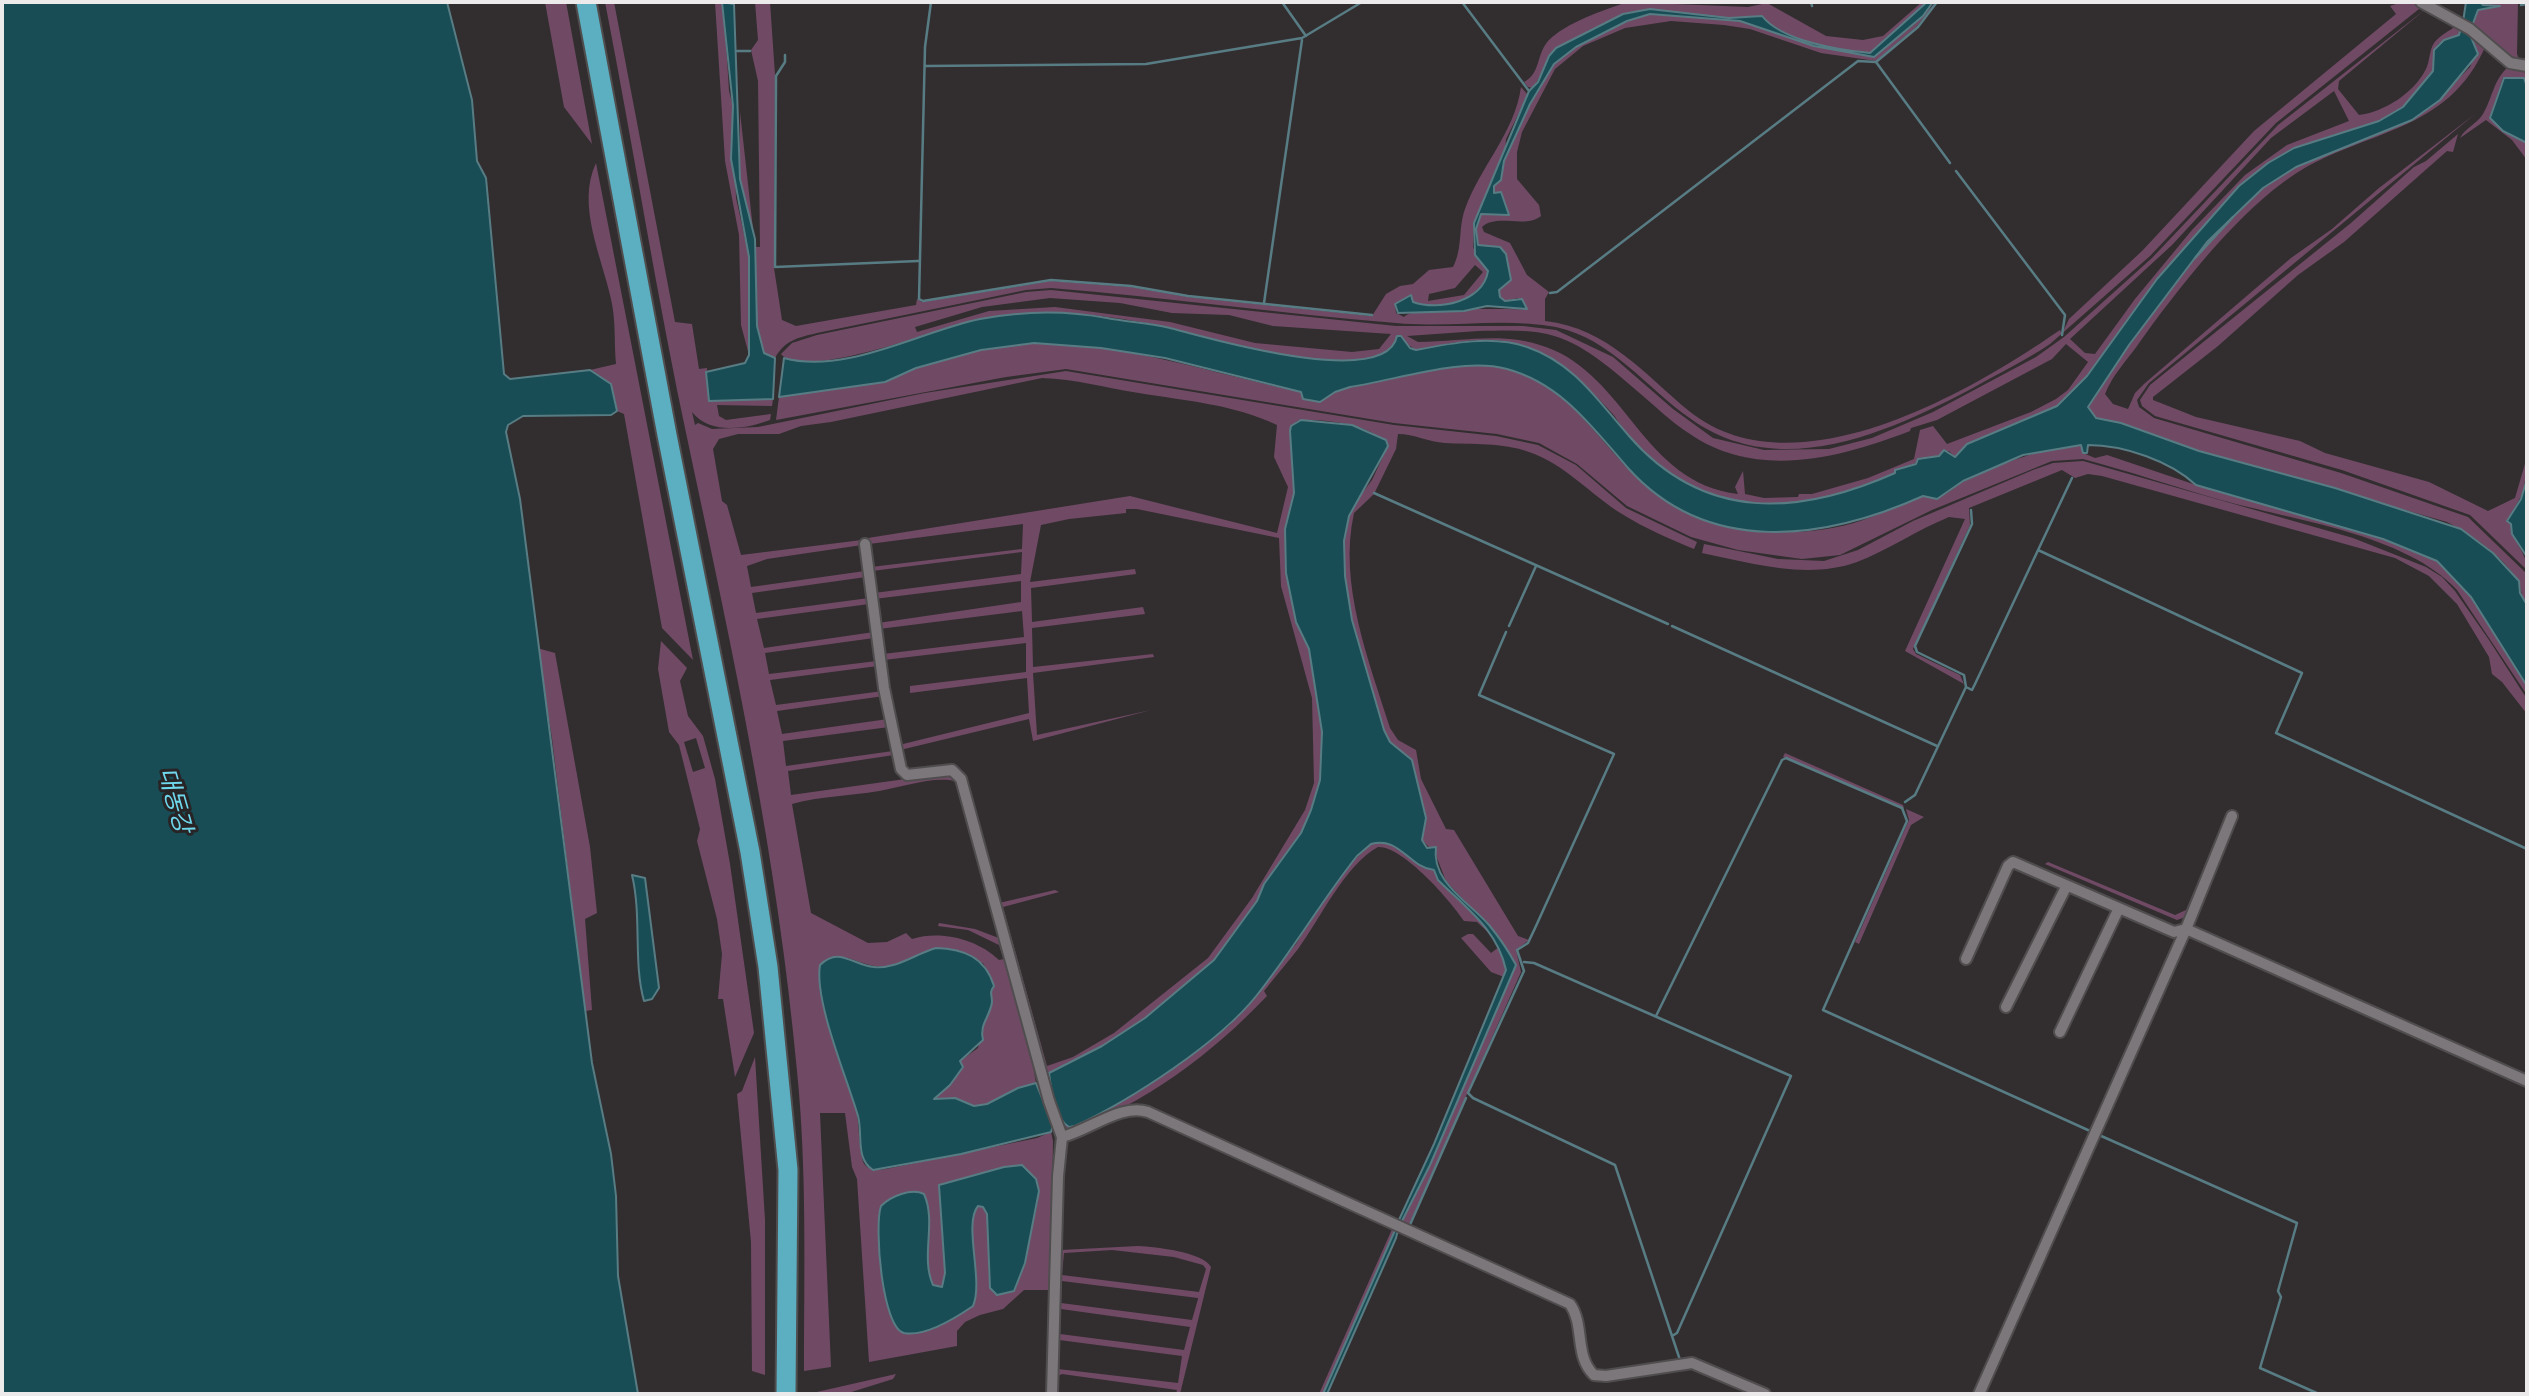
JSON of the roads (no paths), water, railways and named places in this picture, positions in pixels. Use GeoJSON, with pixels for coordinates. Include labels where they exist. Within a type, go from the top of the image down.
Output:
{"type":"FeatureCollection","features":[{"type":"Feature","properties":{"kind":"highway"},"geometry":{"type":"LineString","coordinates":[[586,2],[667,435],[750,852],[768,967],[788,1170],[786,1394]]}},
{"type":"Feature","properties":{"kind":"street"},"geometry":{"type":"LineString","coordinates":[[2421,2],[2466,27],[2510,63],[2527,65]]}},
{"type":"Feature","properties":{"kind":"street"},"geometry":{"type":"LineString","coordinates":[[865,544],[884,688],[901,769],[907,775],[952,770],[961,779],[1049,1101],[1062,1137],[1052,1394]]}},
{"type":"Feature","properties":{"kind":"street"},"geometry":{"type":"LineString","coordinates":[[1979,1394],[2186,929],[2232,816]]}},
{"type":"Feature","properties":{"kind":"street"},"geometry":{"type":"LineString","coordinates":[[1966,959],[2008,866],[2013,862],[2174,932],[2186,929],[2527,1081]]}},
{"type":"Feature","properties":{"kind":"street"},"geometry":{"type":"LineString","coordinates":[[2006,1007],[2066,887]]}},
{"type":"Feature","properties":{"kind":"street"},"geometry":{"type":"LineString","coordinates":[[2060,1032],[2119,908]]}},
{"type":"Feature","properties":{"kind":"street"},"geometry":{"type":"LineString","coordinates":[[1062,1137],[1094,1126],[1130,1108],[1148,1112],[1570,1304],[1576,1315],[1584,1362],[1594,1375],[1606,1376],[1692,1363],[1765,1394]]}},
{"type":"Feature","properties":{"kind":"water","name":"대동강"},"geometry":{"type":"Polygon","coordinates":[[[2,2],[447,2],[472,100],[477,161],[486,178],[504,374],[510,379],[590,370],[611,384],[617,411],[611,415],[523,416],[508,425],[506,432],[520,499],[592,1063],[611,1154],[616,1196],[618,1276],[638,1394],[2,1394],[2,2]]]}},
{"type":"Feature","properties":{"kind":"water"},"geometry":{"type":"Polygon","coordinates":[[[722,2],[734,4],[740,179],[755,239],[757,326],[764,353],[775,358],[773,399],[709,401],[706,372],[745,363],[749,355],[749,257],[731,159],[733,106],[722,2]]]}},
{"type":"Feature","properties":{"kind":"water"},"geometry":{"type":"Polygon","coordinates":[[[1927,2],[1933,2],[1923,16],[1874,57],[1814,46],[1740,21],[1650,14],[1627,21],[1576,47],[1554,64],[1530,104],[1504,161],[1501,180],[1494,186],[1494,193],[1501,192],[1509,215],[1481,214],[1476,229],[1478,245],[1500,247],[1506,254],[1511,280],[1499,290],[1500,297],[1505,301],[1522,299],[1527,309],[1487,306],[1464,311],[1398,313],[1395,304],[1411,295],[1413,302],[1423,305],[1458,302],[1469,297],[1484,282],[1488,271],[1475,255],[1474,223],[1529,91],[1538,82],[1549,56],[1556,48],[1623,14],[1650,9],[1729,18],[1762,16],[1771,25],[1797,38],[1827,47],[1870,53],[1927,2]]]}},
{"type":"Feature","properties":{"kind":"water"},"geometry":{"type":"Polygon","coordinates":[[[2466,2],[2500,6],[2478,10],[2472,26],[2463,22],[2466,2]]]}},
{"type":"Feature","properties":{"kind":"water"},"geometry":{"type":"Polygon","coordinates":[[[2461,28],[2469,32],[2478,54],[2440,100],[2412,120],[2296,167],[2263,188],[2207,242],[2129,345],[2088,407],[2096,418],[2121,423],[2199,451],[2335,488],[2461,529],[2493,553],[2519,581],[2520,593],[2527,605],[2527,686],[2471,597],[2437,561],[2383,539],[2196,485],[2160,462],[2116,448],[2088,445],[2087,453],[2083,453],[2081,445],[2023,455],[1963,481],[1937,499],[1923,496],[1847,523],[1808,530],[1769,532],[1731,528],[1694,516],[1660,497],[1628,468],[1560,396],[1527,376],[1489,366],[1429,371],[1350,387],[1335,392],[1320,402],[1303,399],[1301,392],[1165,358],[1101,348],[1034,343],[981,350],[916,368],[885,382],[779,397],[784,358],[808,362],[832,361],[883,349],[957,325],[1012,314],[1075,314],[1155,325],[1254,349],[1330,360],[1362,359],[1386,352],[1397,336],[1401,336],[1410,348],[1416,350],[1458,343],[1500,341],[1544,354],[1572,373],[1658,464],[1689,484],[1721,497],[1754,503],[1788,503],[1823,497],[1895,473],[1895,470],[1916,464],[1918,459],[1939,456],[1944,450],[1955,457],[1967,444],[2057,406],[2087,376],[2157,279],[2239,186],[2268,163],[2294,148],[2379,121],[2403,107],[2433,71],[2434,50],[2444,40],[2459,35],[2461,28]]]}},
{"type":"Feature","properties":{"kind":"water"},"geometry":{"type":"Polygon","coordinates":[[[2504,78],[2524,78],[2527,87],[2527,143],[2503,131],[2490,118],[2504,78]]]}},
{"type":"Feature","properties":{"kind":"water"},"geometry":{"type":"Polygon","coordinates":[[[1301,420],[1352,425],[1386,440],[1388,446],[1349,516],[1344,541],[1345,576],[1352,620],[1384,730],[1390,742],[1412,760],[1426,818],[1422,840],[1427,848],[1436,847],[1439,871],[1445,881],[1489,925],[1516,965],[1430,1165],[1401,1223],[1398,1222],[1434,1144],[1506,970],[1496,943],[1488,931],[1438,880],[1434,870],[1417,864],[1389,844],[1371,844],[1357,856],[1257,995],[1220,1032],[1173,1069],[1097,1115],[1069,1127],[1057,1110],[1049,1073],[1102,1046],[1145,1018],[1214,960],[1257,901],[1264,884],[1301,833],[1311,810],[1320,780],[1322,732],[1309,649],[1296,622],[1286,573],[1285,529],[1294,493],[1290,431],[1291,426],[1301,420]]]}},
{"type":"Feature","properties":{"kind":"water"},"geometry":{"type":"Polygon","coordinates":[[[2527,479],[2527,557],[2507,521],[2521,499],[2527,479]]]}},
{"type":"Feature","properties":{"kind":"water"},"geometry":{"type":"Polygon","coordinates":[[[632,875],[645,878],[659,988],[652,999],[644,1001],[639,971],[637,907],[632,875]]]}},
{"type":"Feature","properties":{"kind":"water"},"geometry":{"type":"Polygon","coordinates":[[[936,948],[956,950],[979,961],[994,986],[991,992],[991,1007],[982,1029],[983,1040],[960,1061],[963,1067],[950,1085],[934,1099],[955,1098],[974,1106],[987,1104],[1018,1088],[1036,1083],[1053,1125],[1051,1132],[961,1154],[873,1170],[867,1165],[862,1153],[858,1116],[826,1019],[819,980],[820,965],[833,957],[840,957],[866,966],[882,967],[936,948]]]}},
{"type":"Feature","properties":{"kind":"water"},"geometry":{"type":"Polygon","coordinates":[[[1022,1165],[1036,1179],[1039,1191],[1025,1263],[1014,1291],[997,1295],[990,1288],[987,1214],[983,1207],[978,1206],[972,1226],[976,1282],[973,1306],[931,1329],[904,1333],[896,1327],[885,1296],[879,1254],[881,1206],[901,1194],[924,1194],[929,1216],[929,1274],[933,1285],[942,1287],[945,1273],[939,1185],[1004,1167],[1022,1165]]]}},
{"type":"Feature","properties":{"kind":"water"},"geometry":{"type":"Polygon","coordinates":[[[1396,1228],[1396,1238],[1327,1394],[1323,1394],[1396,1228]]]}},
{"type":"Feature","properties":{"kind":"waterway"},"geometry":{"type":"LineString","coordinates":[[931,2],[925,47],[919,299],[923,301],[1051,280],[1131,286],[1188,296],[1372,315]]}},
{"type":"Feature","properties":{"kind":"waterway"},"geometry":{"type":"LineString","coordinates":[[1282,2],[1306,36]]}},
{"type":"Feature","properties":{"kind":"waterway"},"geometry":{"type":"LineString","coordinates":[[926,66],[1146,64],[1302,38],[1362,2]]}},
{"type":"Feature","properties":{"kind":"waterway"},"geometry":{"type":"LineString","coordinates":[[1462,2],[1529,91]]}},
{"type":"Feature","properties":{"kind":"waterway"},"geometry":{"type":"LineString","coordinates":[[1811,2],[1812,6]]}},
{"type":"Feature","properties":{"kind":"waterway"},"geometry":{"type":"LineString","coordinates":[[1937,2],[1918,27],[1876,62],[1950,163]]}},
{"type":"Feature","properties":{"kind":"waterway"},"geometry":{"type":"LineString","coordinates":[[2521,5],[2527,4]]}},
{"type":"Feature","properties":{"kind":"waterway"},"geometry":{"type":"LineString","coordinates":[[1264,303],[1302,40]]}},
{"type":"Feature","properties":{"kind":"waterway"},"geometry":{"type":"LineString","coordinates":[[737,51],[750,51]]}},
{"type":"Feature","properties":{"kind":"waterway"},"geometry":{"type":"LineString","coordinates":[[785,55],[785,62],[776,76],[775,267],[918,261]]}},
{"type":"Feature","properties":{"kind":"waterway"},"geometry":{"type":"LineString","coordinates":[[1550,293],[1557,292],[1858,61],[1876,62]]}},
{"type":"Feature","properties":{"kind":"waterway"},"geometry":{"type":"LineString","coordinates":[[1956,171],[2065,315],[2062,335]]}},
{"type":"Feature","properties":{"kind":"waterway"},"geometry":{"type":"LineString","coordinates":[[2195,258],[2233,217]]}},
{"type":"Feature","properties":{"kind":"waterway"},"geometry":{"type":"LineString","coordinates":[[1966,687],[1972,690],[2072,478]]}},
{"type":"Feature","properties":{"kind":"waterway"},"geometry":{"type":"LineString","coordinates":[[1374,493],[1668,624]]}},
{"type":"Feature","properties":{"kind":"waterway"},"geometry":{"type":"LineString","coordinates":[[1905,802],[1915,795],[1966,687],[1964,675],[1917,652],[1915,646],[1972,524],[1971,510]]}},
{"type":"Feature","properties":{"kind":"waterway"},"geometry":{"type":"LineString","coordinates":[[2038,550],[2302,673],[2276,733],[2527,849]]}},
{"type":"Feature","properties":{"kind":"waterway"},"geometry":{"type":"LineString","coordinates":[[1509,626],[1536,566]]}},
{"type":"Feature","properties":{"kind":"waterway"},"geometry":{"type":"LineString","coordinates":[[1672,626],[1937,746]]}},
{"type":"Feature","properties":{"kind":"waterway"},"geometry":{"type":"LineString","coordinates":[[1506,632],[1479,695],[1614,754],[1528,943],[1517,950],[1524,971],[1468,1093],[1473,1098],[1615,1165],[1680,1360]]}},
{"type":"Feature","properties":{"kind":"waterway"},"geometry":{"type":"LineString","coordinates":[[1656,1016],[1782,760],[1786,758],[1902,808],[1907,821],[1823,1010],[2090,1131]]}},
{"type":"Feature","properties":{"kind":"waterway"},"geometry":{"type":"LineString","coordinates":[[1524,962],[1534,963],[1791,1076],[1677,1333],[1672,1336]]}},
{"type":"Feature","properties":{"kind":"waterway"},"geometry":{"type":"LineString","coordinates":[[1409,1227],[1466,1098]]}},
{"type":"Feature","properties":{"kind":"waterway"},"geometry":{"type":"LineString","coordinates":[[2099,1135],[2297,1223],[2278,1291],[2281,1297],[2260,1368],[2319,1394]]}}]}
